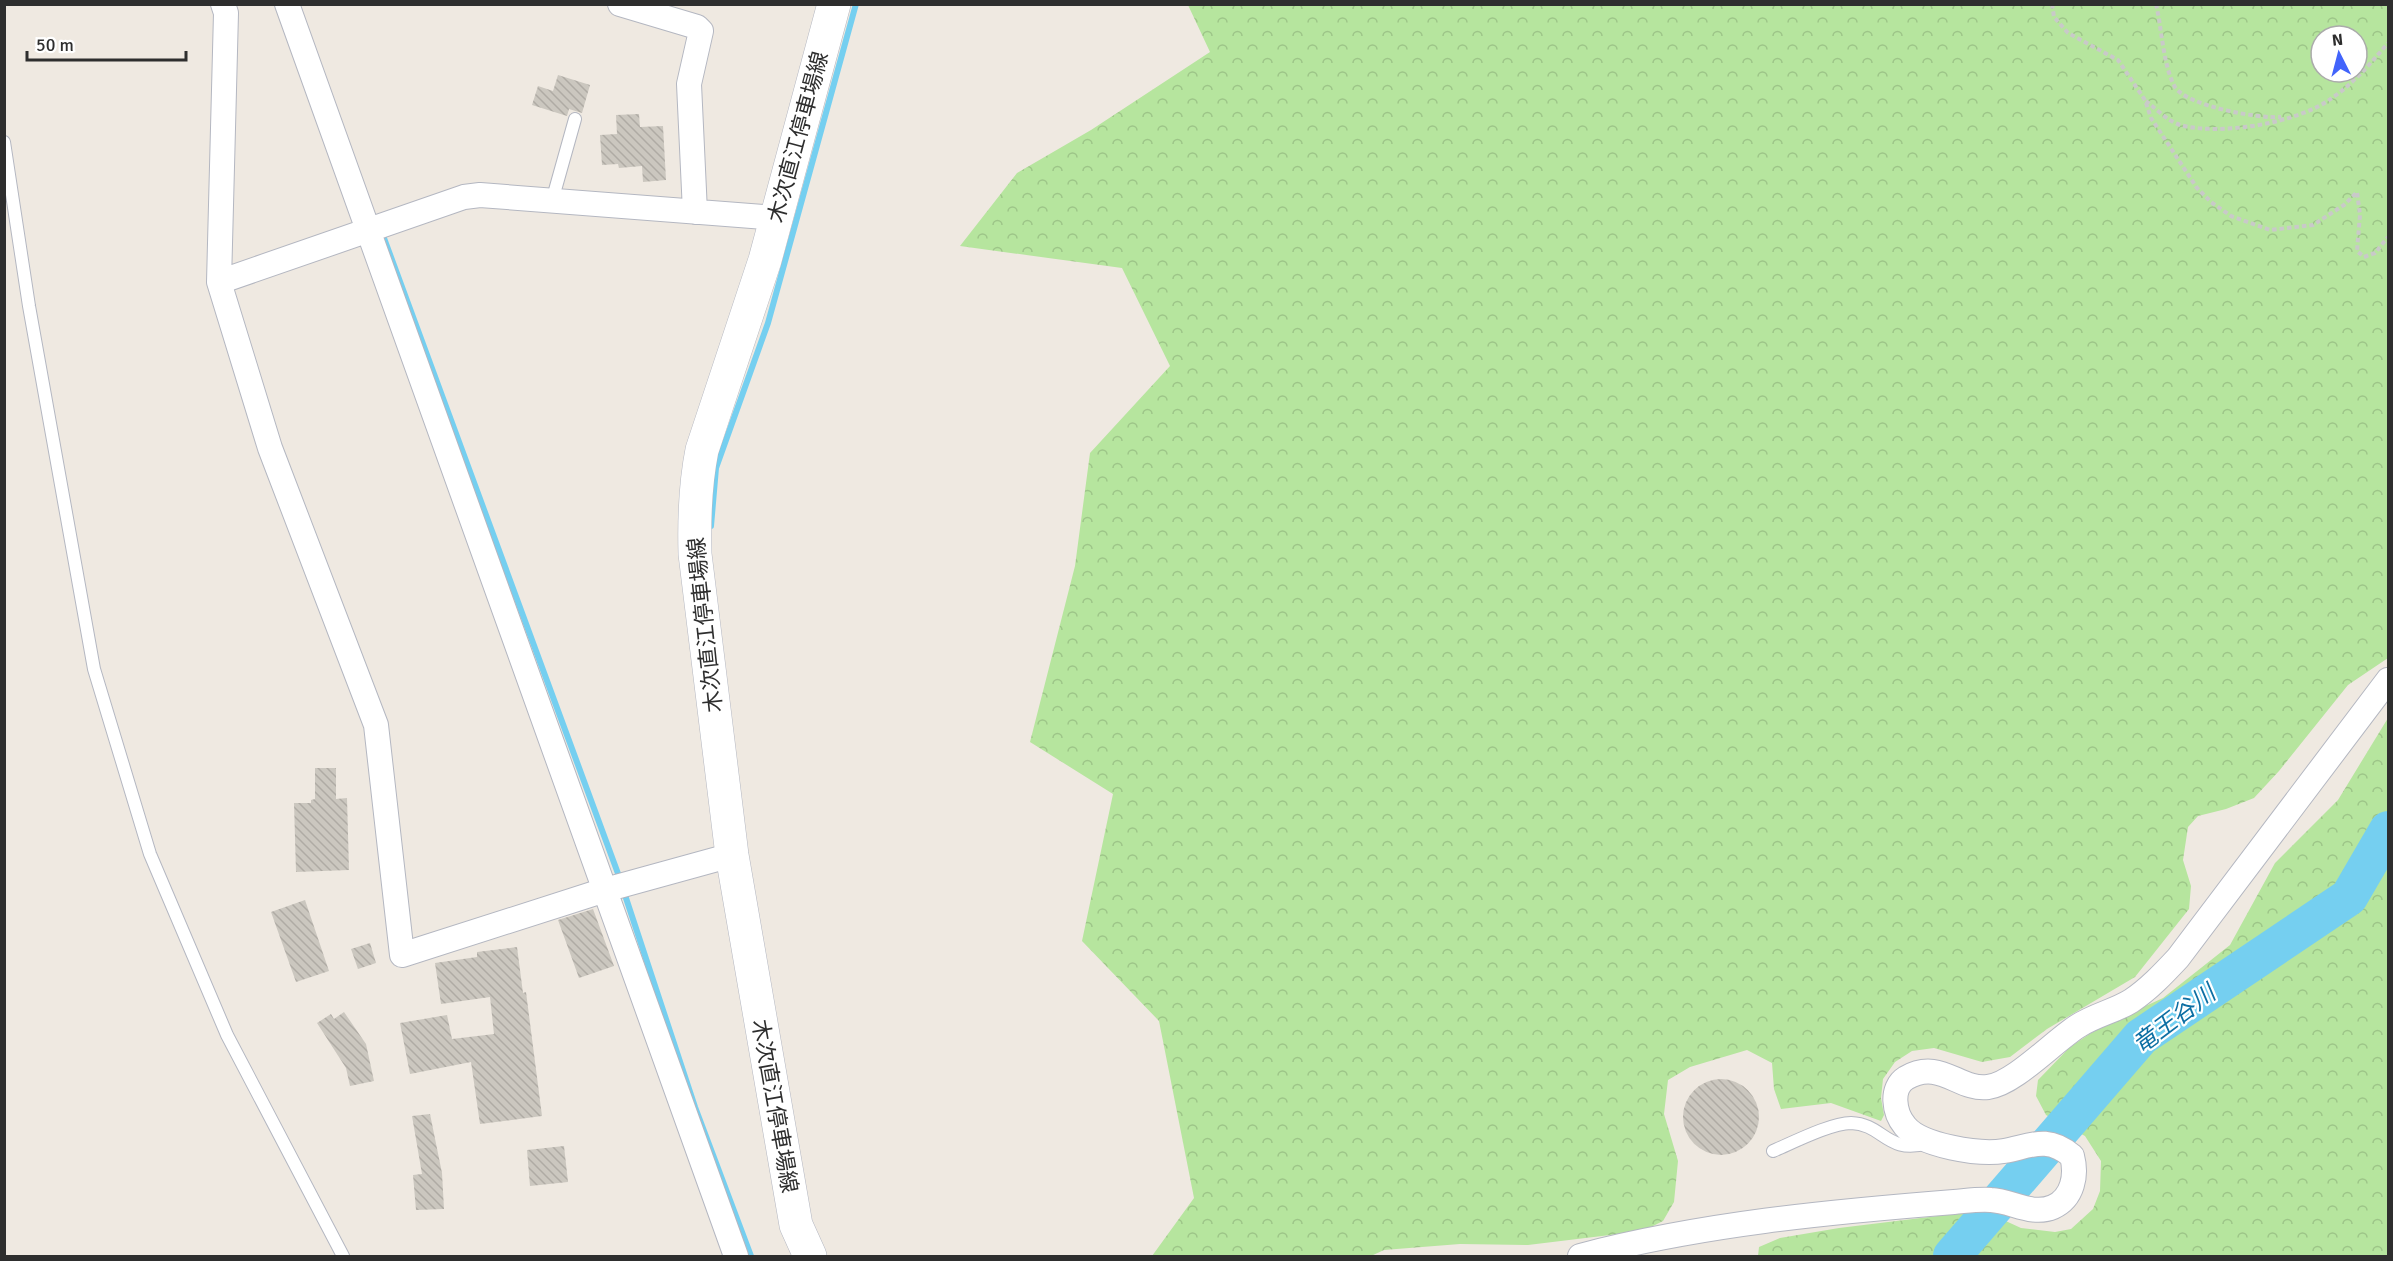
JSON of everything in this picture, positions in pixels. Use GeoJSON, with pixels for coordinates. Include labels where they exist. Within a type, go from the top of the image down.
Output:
{"type":"FeatureCollection","features":[{"type":"Feature","properties":{"kind":"main road","name":"木次直江停車場線"},"geometry":{"type":"LineString","coordinates":[[810,1257],[796,1225],[732,855],[695,554],[696,482],[702,450],[721,388],[765,260],[834,4]]}},
{"type":"Feature","properties":{"kind":"street"},"geometry":{"type":"LineString","coordinates":[[223,4],[226,13],[219,282],[270,448],[376,725],[402,955],[605,890],[732,855]]}},
{"type":"Feature","properties":{"kind":"street"},"geometry":{"type":"LineString","coordinates":[[287,4],[736,1257]]}},
{"type":"Feature","properties":{"kind":"street"},"geometry":{"type":"LineString","coordinates":[[620,4],[697,27],[701,31],[689,84],[695,212]]}},
{"type":"Feature","properties":{"kind":"street"},"geometry":{"type":"LineString","coordinates":[[219,282],[367,229],[464,197],[480,195],[776,218]]}},
{"type":"Feature","properties":{"kind":"street"},"geometry":{"type":"LineString","coordinates":[[1580,1257],[1637,1241],[1709,1228],[1806,1216],[1992,1200],[2034,1209],[2047,1209],[2066,1198],[2075,1178],[2072,1156],[2055,1144],[2031,1143],[2004,1151],[1986,1152],[1932,1142],[1917,1136],[1905,1126],[1898,1114],[1895,1101],[1896,1088],[1903,1079],[1925,1071],[1938,1072],[1988,1087],[2001,1083],[2079,1025],[2130,1002],[2160,977],[2192,939],[2388,680]]}},
{"type":"Feature","properties":{"kind":"lane"},"geometry":{"type":"LineString","coordinates":[[552,201],[575,119]]}},
{"type":"Feature","properties":{"kind":"lane"},"geometry":{"type":"LineString","coordinates":[[4,142],[29,306],[94,669],[150,854],[227,1035],[343,1257]]}},
{"type":"Feature","properties":{"kind":"lane"},"geometry":{"type":"LineString","coordinates":[[1773,1151],[1835,1126],[1852,1123],[1870,1129],[1886,1140],[1905,1146],[1915,1147],[1932,1142]]}},
{"type":"Feature","properties":{"kind":"path"},"geometry":{"type":"LineString","coordinates":[[2052,4],[2054,17],[2068,33],[2118,60],[2145,100],[2151,118],[2197,188],[2211,202],[2231,216],[2270,231],[2313,225],[2344,205],[2357,192],[2360,215],[2357,251],[2364,257],[2375,253],[2388,237]]}},
{"type":"Feature","properties":{"kind":"path"},"geometry":{"type":"LineString","coordinates":[[2156,4],[2170,73],[2176,89],[2196,100],[2242,115],[2270,118],[2289,116]]}},
{"type":"Feature","properties":{"kind":"path"},"geometry":{"type":"LineString","coordinates":[[2145,100],[2178,124],[2190,127],[2236,127],[2269,122],[2309,111],[2331,99],[2368,66],[2388,43]]}},
{"type":"Feature","properties":{"kind":"green space"},"geometry":{"type":"Polygon","coordinates":[[[1188,5],[2388,5],[2388,658],[2348,685],[2279,771],[2254,798],[2226,809],[2198,816],[2188,827],[2183,860],[2191,886],[2189,909],[2135,977],[2047,1029],[2010,1057],[1982,1062],[1934,1048],[1912,1051],[1895,1062],[1883,1079],[1881,1098],[1884,1115],[1881,1121],[1831,1103],[1781,1109],[1774,1089],[1772,1063],[1747,1050],[1690,1067],[1668,1080],[1664,1114],[1678,1161],[1674,1202],[1663,1221],[1643,1231],[1528,1245],[1460,1244],[1384,1250],[1371,1256],[1152,1256],[1194,1198],[1159,1021],[1082,941],[1113,794],[1030,742],[1075,566],[1090,453],[1170,366],[1122,268],[960,246],[1017,173],[1091,130],[1210,52],[1188,5]]]}},
{"type":"Feature","properties":{"kind":"green space"},"geometry":{"type":"Polygon","coordinates":[[[2388,718],[2388,1256],[1758,1256],[1759,1247],[1780,1238],[1839,1228],[1962,1213],[1997,1217],[2021,1228],[2055,1232],[2071,1229],[2093,1209],[2100,1191],[2101,1161],[2085,1136],[2046,1115],[2036,1096],[2038,1080],[2070,1047],[2100,1027],[2163,998],[2230,945],[2275,863],[2338,800],[2388,718]]]}},
{"type":"Feature","properties":{"kind":"building"},"geometry":{"type":"Polygon","coordinates":[[[558,75],[590,85],[582,113],[569,109],[567,116],[532,105],[538,86],[553,91],[558,75]]]}},
{"type":"Feature","properties":{"kind":"building"},"geometry":{"type":"Polygon","coordinates":[[[639,114],[640,127],[663,126],[666,180],[643,182],[642,166],[619,168],[618,164],[602,165],[600,135],[617,134],[616,115],[639,114]]]}},
{"type":"Feature","properties":{"kind":"building"},"geometry":{"type":"Polygon","coordinates":[[[315,768],[336,768],[336,799],[347,798],[349,870],[296,872],[294,803],[311,803],[311,800],[315,799],[315,768]]]}},
{"type":"Feature","properties":{"kind":"building"},"geometry":{"type":"Polygon","coordinates":[[[305,900],[329,971],[296,982],[271,912],[305,900]]]}},
{"type":"Feature","properties":{"kind":"building"},"geometry":{"type":"Polygon","coordinates":[[[593,909],[614,966],[579,978],[558,920],[593,909]]]}},
{"type":"Feature","properties":{"kind":"building"},"geometry":{"type":"Polygon","coordinates":[[[370,943],[376,963],[358,969],[351,949],[370,943]]]}},
{"type":"Feature","properties":{"kind":"building"},"geometry":{"type":"Polygon","coordinates":[[[517,947],[523,993],[526,992],[542,1116],[480,1124],[471,1062],[410,1074],[400,1023],[447,1015],[452,1039],[494,1034],[490,997],[441,1004],[435,963],[477,957],[477,952],[517,947]]]}},
{"type":"Feature","properties":{"kind":"building"},"geometry":{"type":"Polygon","coordinates":[[[344,1012],[366,1044],[374,1081],[350,1086],[346,1068],[317,1023],[331,1014],[334,1019],[344,1012]]]}},
{"type":"Feature","properties":{"kind":"building"},"geometry":{"type":"Polygon","coordinates":[[[1721,1079],[1736,1082],[1748,1090],[1756,1102],[1759,1117],[1756,1132],[1748,1144],[1736,1152],[1721,1155],[1706,1152],[1694,1144],[1686,1132],[1683,1117],[1686,1102],[1694,1090],[1706,1082],[1721,1079]]]}},
{"type":"Feature","properties":{"kind":"building"},"geometry":{"type":"Polygon","coordinates":[[[430,1114],[442,1173],[444,1209],[416,1210],[413,1175],[422,1174],[412,1116],[430,1114]]]}},
{"type":"Feature","properties":{"kind":"building"},"geometry":{"type":"Polygon","coordinates":[[[564,1146],[568,1182],[530,1186],[527,1150],[564,1146]]]}},
{"type":"Feature","properties":{"kind":"waterway"},"geometry":{"type":"LineString","coordinates":[[711,526],[716,468],[768,323],[856,4]]}},
{"type":"Feature","properties":{"kind":"waterway"},"geometry":{"type":"LineString","coordinates":[[381,230],[620,879]]}},
{"type":"Feature","properties":{"kind":"waterway","name":"竜王谷川"},"geometry":{"type":"LineString","coordinates":[[1952,1256],[2141,1037],[2349,897],[2388,830]]}},
{"type":"Feature","properties":{"kind":"waterway"},"geometry":{"type":"LineString","coordinates":[[623,889],[695,1107],[751,1256]]}}]}
